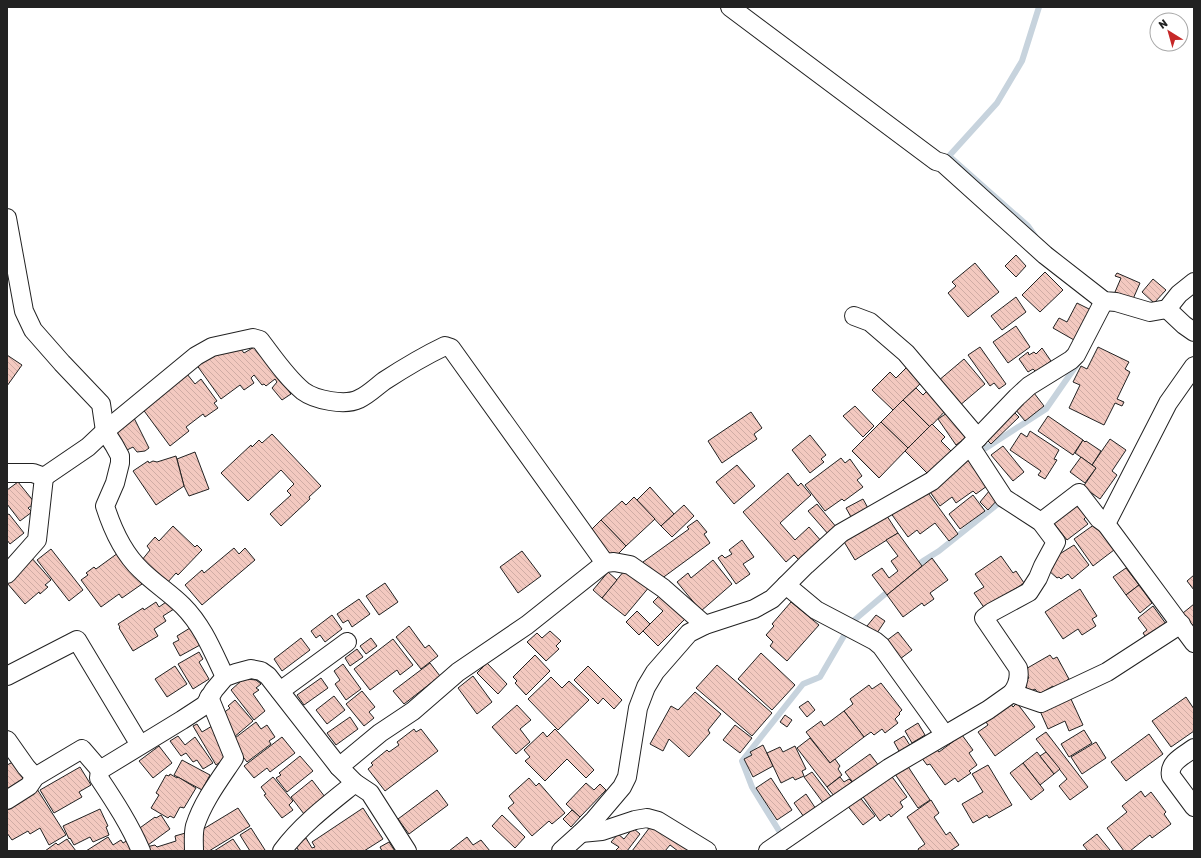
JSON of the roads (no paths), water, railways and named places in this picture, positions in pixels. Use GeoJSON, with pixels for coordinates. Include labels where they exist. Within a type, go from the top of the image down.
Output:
{"type":"FeatureCollection","features":[{"type":"Feature","properties":{"kind":"street"},"geometry":{"type":"LineString","coordinates":[[730,7],[936,161],[943,163],[1045,255],[1104,301],[1116,302],[1150,312],[1167,309],[1179,294],[1194,282]]}},
{"type":"Feature","properties":{"kind":"street"},"geometry":{"type":"LineString","coordinates":[[7,218],[24,311],[33,330],[101,404],[104,431],[120,456],[120,463],[105,506],[115,531],[133,562],[150,579],[183,606],[198,624],[207,639],[225,678]]}},
{"type":"Feature","properties":{"kind":"street"},"geometry":{"type":"LineString","coordinates":[[561,851],[581,833],[622,787],[627,777],[638,708],[646,687],[655,672],[689,633],[705,624],[763,605],[772,599],[841,533],[932,481],[974,442],[1029,386],[1071,360],[1076,355],[1104,301]]}},
{"type":"Feature","properties":{"kind":"street"},"geometry":{"type":"LineString","coordinates":[[1167,309],[1194,332]]}},
{"type":"Feature","properties":{"kind":"street"},"geometry":{"type":"LineString","coordinates":[[768,851],[889,768],[988,710],[1012,693],[1016,688],[1018,680],[1018,668],[984,618],[1029,592],[1038,578],[1056,542],[1041,522],[1004,498],[974,442],[906,353],[870,322],[854,316]]}},
{"type":"Feature","properties":{"kind":"street"},"geometry":{"type":"LineString","coordinates":[[7,574],[37,540],[44,477],[88,447],[104,431],[196,356],[212,347],[253,338],[260,340],[284,372],[304,391],[324,400],[358,400],[383,382],[428,355],[445,346],[451,348],[605,562]]}},
{"type":"Feature","properties":{"kind":"street"},"geometry":{"type":"LineString","coordinates":[[1106,524],[1168,402],[1194,366]]}},
{"type":"Feature","properties":{"kind":"street"},"geometry":{"type":"LineString","coordinates":[[7,473],[33,473],[44,477]]}},
{"type":"Feature","properties":{"kind":"street"},"geometry":{"type":"LineString","coordinates":[[1041,522],[1079,493],[1099,519],[1106,524],[1194,643]]}},
{"type":"Feature","properties":{"kind":"street"},"geometry":{"type":"LineString","coordinates":[[339,767],[380,734],[413,711],[458,672],[527,624],[605,562],[630,565],[663,588],[705,624]]}},
{"type":"Feature","properties":{"kind":"street"},"geometry":{"type":"LineString","coordinates":[[786,585],[816,610],[881,646],[945,735]]}},
{"type":"Feature","properties":{"kind":"street"},"geometry":{"type":"LineString","coordinates":[[1012,693],[1041,702],[1107,672],[1181,624]]}},
{"type":"Feature","properties":{"kind":"street"},"geometry":{"type":"LineString","coordinates":[[7,676],[77,640],[140,745]]}},
{"type":"Feature","properties":{"kind":"street"},"geometry":{"type":"LineString","coordinates":[[280,691],[347,642]]}},
{"type":"Feature","properties":{"kind":"street"},"geometry":{"type":"LineString","coordinates":[[100,770],[182,720],[205,704],[225,678],[251,669],[261,671],[268,676],[339,767],[355,783],[370,793],[407,851]]}},
{"type":"Feature","properties":{"kind":"street"},"geometry":{"type":"LineString","coordinates":[[194,851],[194,834],[200,814],[207,800],[234,758],[209,697]]}},
{"type":"Feature","properties":{"kind":"street"},"geometry":{"type":"LineString","coordinates":[[7,740],[35,777]]}},
{"type":"Feature","properties":{"kind":"street"},"geometry":{"type":"LineString","coordinates":[[1194,748],[1173,764],[1170,772],[1171,776],[1194,806]]}},
{"type":"Feature","properties":{"kind":"street"},"geometry":{"type":"LineString","coordinates":[[7,800],[29,786],[35,777],[82,749],[100,770],[99,778],[121,812],[141,851]]}},
{"type":"Feature","properties":{"kind":"street"},"geometry":{"type":"LineString","coordinates":[[282,851],[290,840],[316,814],[355,783]]}},
{"type":"Feature","properties":{"kind":"street"},"geometry":{"type":"LineString","coordinates":[[581,833],[602,831],[635,820],[647,818],[658,821],[707,851]]}},
{"type":"Feature","properties":{"kind":"waterway"},"geometry":{"type":"LineString","coordinates":[[1035,236],[1028,226],[949,156],[997,103],[1022,61],[1039,7]]}},
{"type":"Feature","properties":{"kind":"waterway"},"geometry":{"type":"LineString","coordinates":[[986,448],[1046,409],[1078,363]]}},
{"type":"Feature","properties":{"kind":"waterway"},"geometry":{"type":"LineString","coordinates":[[914,568],[939,551],[999,503]]}},
{"type":"Feature","properties":{"kind":"waterway"},"geometry":{"type":"LineString","coordinates":[[781,834],[752,787],[742,761],[803,684],[820,677],[852,622],[891,589]]}}]}
